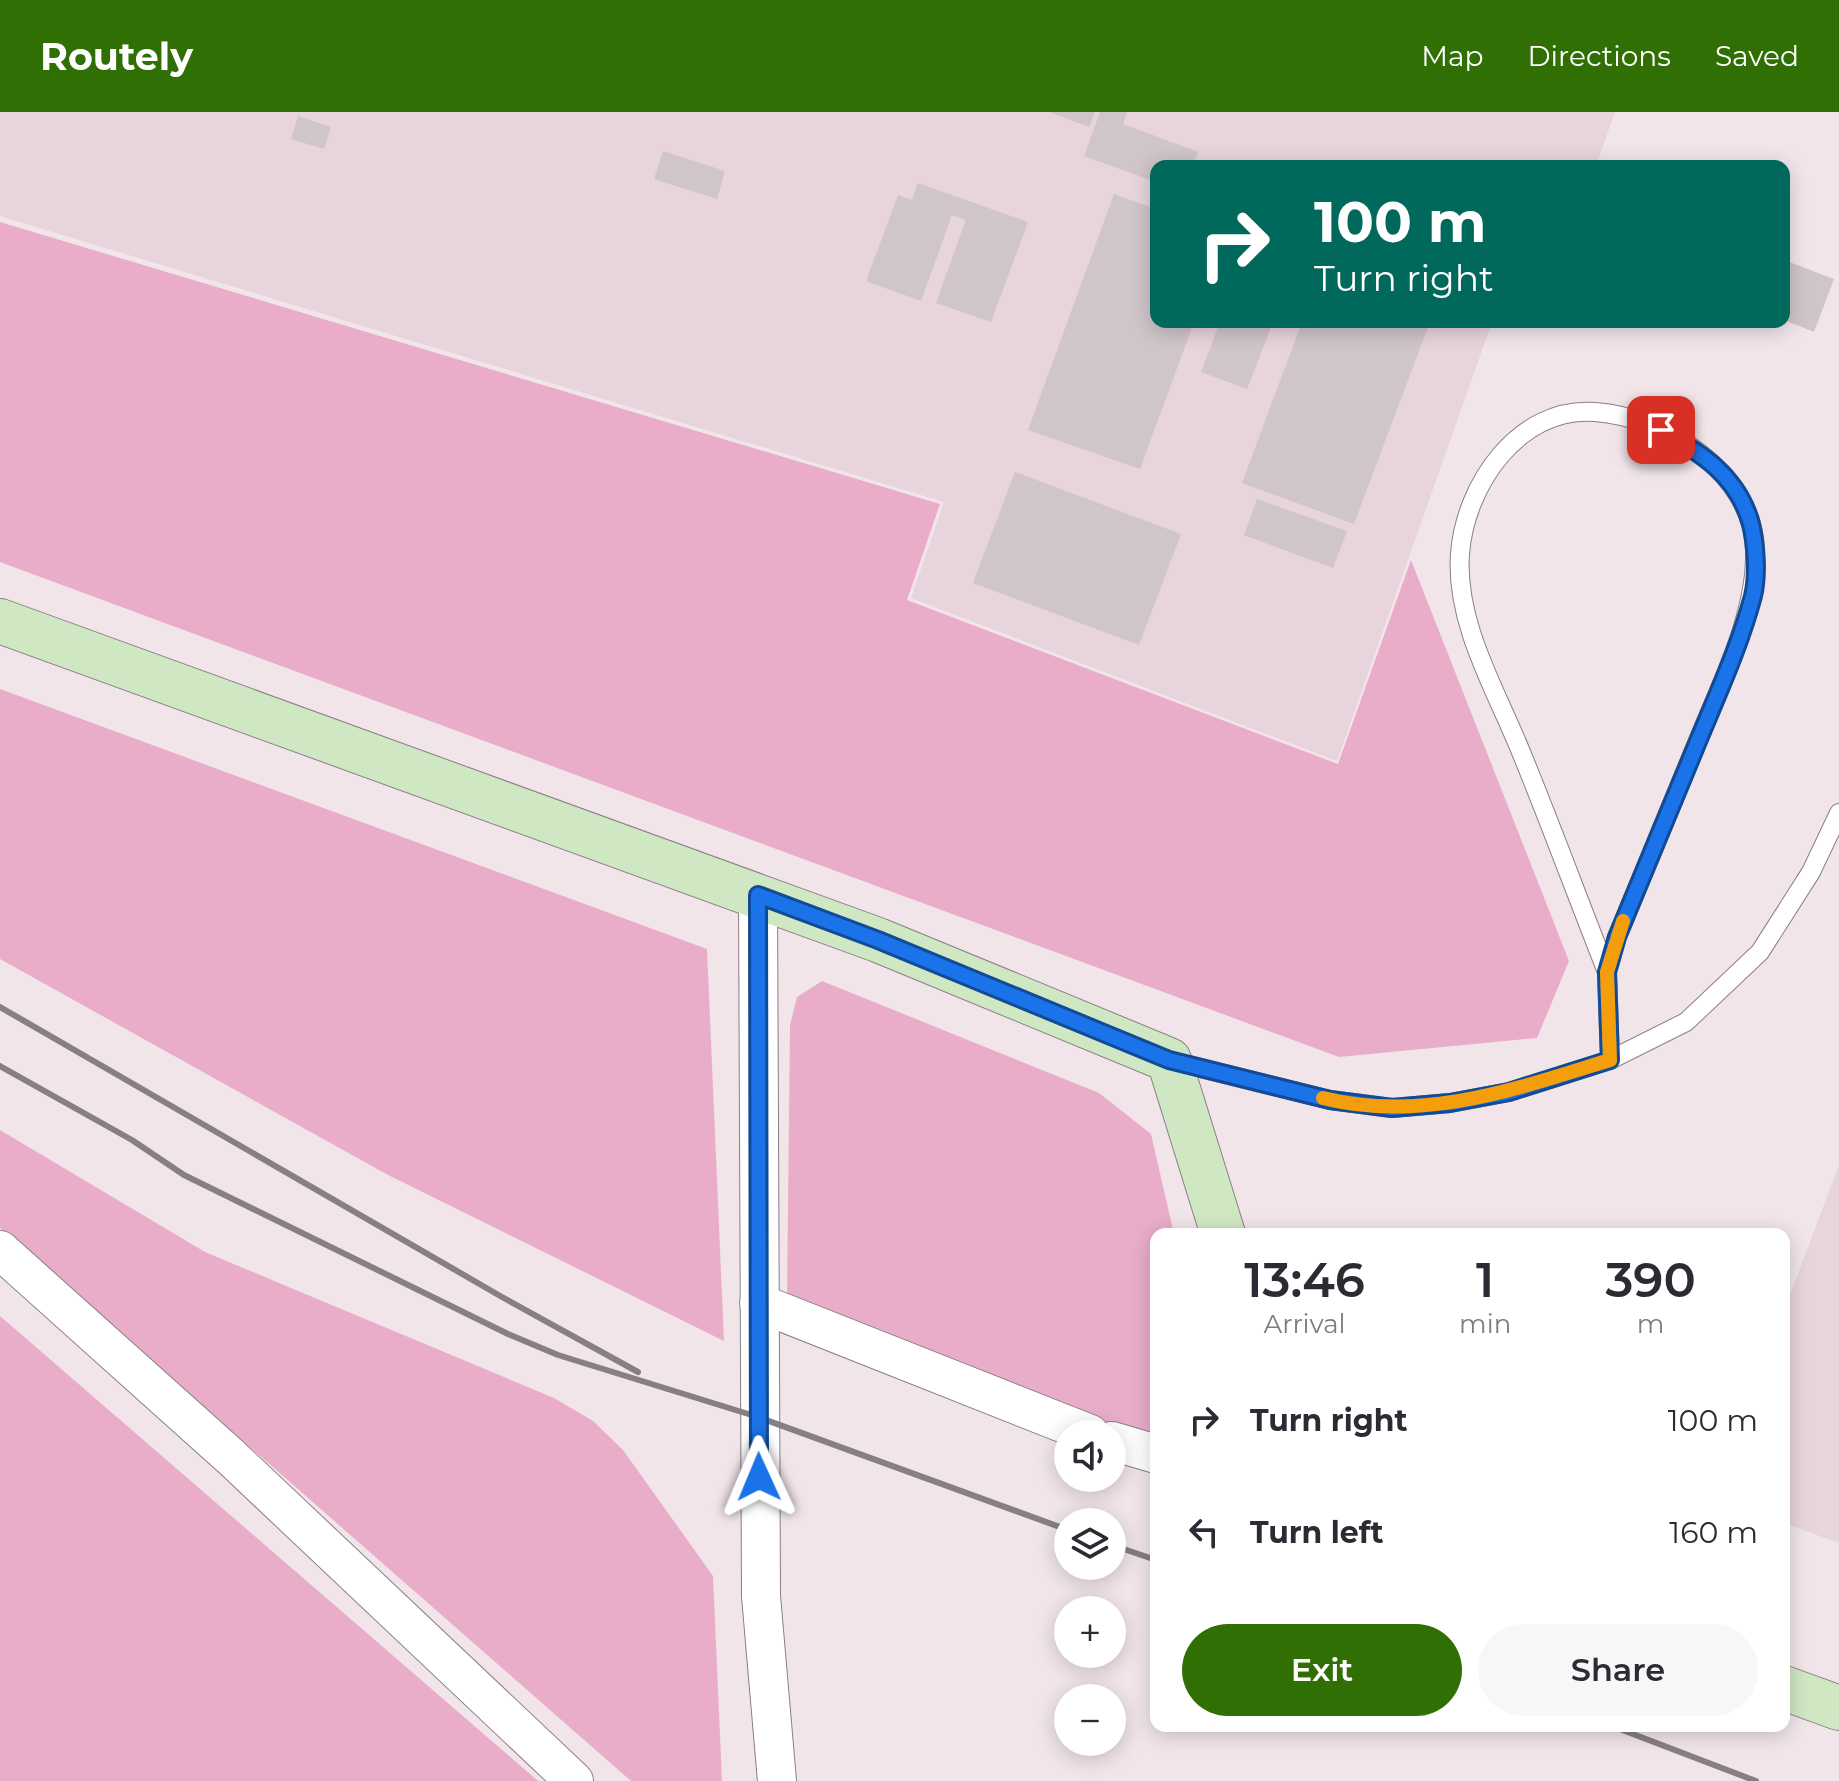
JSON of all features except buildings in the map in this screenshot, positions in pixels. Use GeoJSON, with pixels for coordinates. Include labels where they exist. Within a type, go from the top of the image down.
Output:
{"type":"FeatureCollection","features":[{"type":"Feature","properties":{"kind":"street"},"geometry":{"type":"LineString","coordinates":[[0,621],[425,778],[878,940],[1169,1060],[1221,1228]]}},
{"type":"Feature","properties":{"kind":"street"},"geometry":{"type":"LineString","coordinates":[[758,895],[761,1596],[777,1781]]}},
{"type":"Feature","properties":{"kind":"street"},"geometry":{"type":"LineString","coordinates":[[0,1250],[231,1457],[574,1781]]}},
{"type":"Feature","properties":{"kind":"street"},"geometry":{"type":"LineString","coordinates":[[759,1303],[1055,1420]]}},
{"type":"Feature","properties":{"kind":"street"},"geometry":{"type":"LineString","coordinates":[[1126,1445],[1150,1452]]}},
{"type":"Feature","properties":{"kind":"street"},"geometry":{"type":"LineString","coordinates":[[1790,1690],[1839,1708]]}},
{"type":"Feature","properties":{"kind":"lane"},"geometry":{"type":"LineString","coordinates":[[1607,972],[1521,751],[1476,648],[1462,591],[1460,554],[1469,514],[1491,466],[1513,440],[1554,418],[1593,411],[1631,418],[1661,430],[1700,453],[1722,471],[1739,495],[1750,521],[1755,547],[1753,594],[1715,698],[1617,937],[1607,972],[1610,1060]]}},
{"type":"Feature","properties":{"kind":"lane"},"geometry":{"type":"LineString","coordinates":[[1169,1060],[1330,1100],[1392,1108],[1450,1103],[1509,1092],[1610,1060],[1686,1022],[1760,952],[1811,872],[1839,813]]}},
{"type":"Feature","properties":{"kind":"shaded area"},"geometry":{"type":"Polygon","coordinates":[[[0,112],[1615,112],[1598,160],[1150,160],[1150,328],[1490,328],[1337,761],[911,598],[944,502],[0,216],[0,112]]]}},
{"type":"Feature","properties":{"kind":"shaded area"},"geometry":{"type":"Polygon","coordinates":[[[0,222],[940,504],[907,600],[1338,764],[1411,560],[1569,961],[1537,1038],[1339,1057],[0,562],[0,222]]]}},
{"type":"Feature","properties":{"kind":"shaded area"},"geometry":{"type":"Polygon","coordinates":[[[0,689],[707,949],[724,1341],[388,1175],[0,959],[0,689]]]}},
{"type":"Feature","properties":{"kind":"shaded area"},"geometry":{"type":"Polygon","coordinates":[[[822,981],[1099,1093],[1151,1134],[1173,1228],[1150,1228],[1150,1439],[1126,1430],[1126,1420],[1101,1420],[787,1300],[790,1025],[797,997],[822,981]]]}},
{"type":"Feature","properties":{"kind":"shaded area"},"geometry":{"type":"Polygon","coordinates":[[[0,1130],[205,1252],[554,1398],[593,1421],[623,1450],[713,1576],[722,1781],[631,1781],[0,1228],[0,1130]]]}},
{"type":"Feature","properties":{"kind":"shaded area"},"geometry":{"type":"Polygon","coordinates":[[[1839,1165],[1839,1543],[1790,1525],[1790,1295],[1839,1165]]]}},
{"type":"Feature","properties":{"kind":"shaded area"},"geometry":{"type":"Polygon","coordinates":[[[0,1316],[538,1781],[0,1781],[0,1316]]]}},
{"type":"Feature","properties":{"kind":"railway"},"geometry":{"type":"LineString","coordinates":[[0,1007],[502,1297],[638,1372]]}},
{"type":"Feature","properties":{"kind":"railway"},"geometry":{"type":"LineString","coordinates":[[0,1066],[132,1140],[184,1175],[508,1334],[558,1355],[758,1417],[1054,1525]]}},
{"type":"Feature","properties":{"kind":"railway"},"geometry":{"type":"LineString","coordinates":[[1126,1550],[1150,1558]]}},
{"type":"Feature","properties":{"kind":"railway"},"geometry":{"type":"LineString","coordinates":[[1628,1732],[1756,1781]]}},
{"type":"Feature","properties":{"kind":"slow traffic"},"geometry":{"type":"LineString","coordinates":[[1323,1098],[1392,1108],[1450,1103],[1509,1092],[1610,1060],[1607,972],[1623,921]]}},
{"type":"Feature","properties":{"kind":"route"},"geometry":{"type":"LineString","coordinates":[[759,1477],[758,895],[878,940],[1169,1060],[1330,1100],[1392,1108],[1450,1103],[1509,1092],[1610,1060],[1607,972],[1617,937],[1715,698],[1753,594],[1755,547],[1750,521],[1739,495],[1722,471],[1700,453],[1661,430]]}}]}
